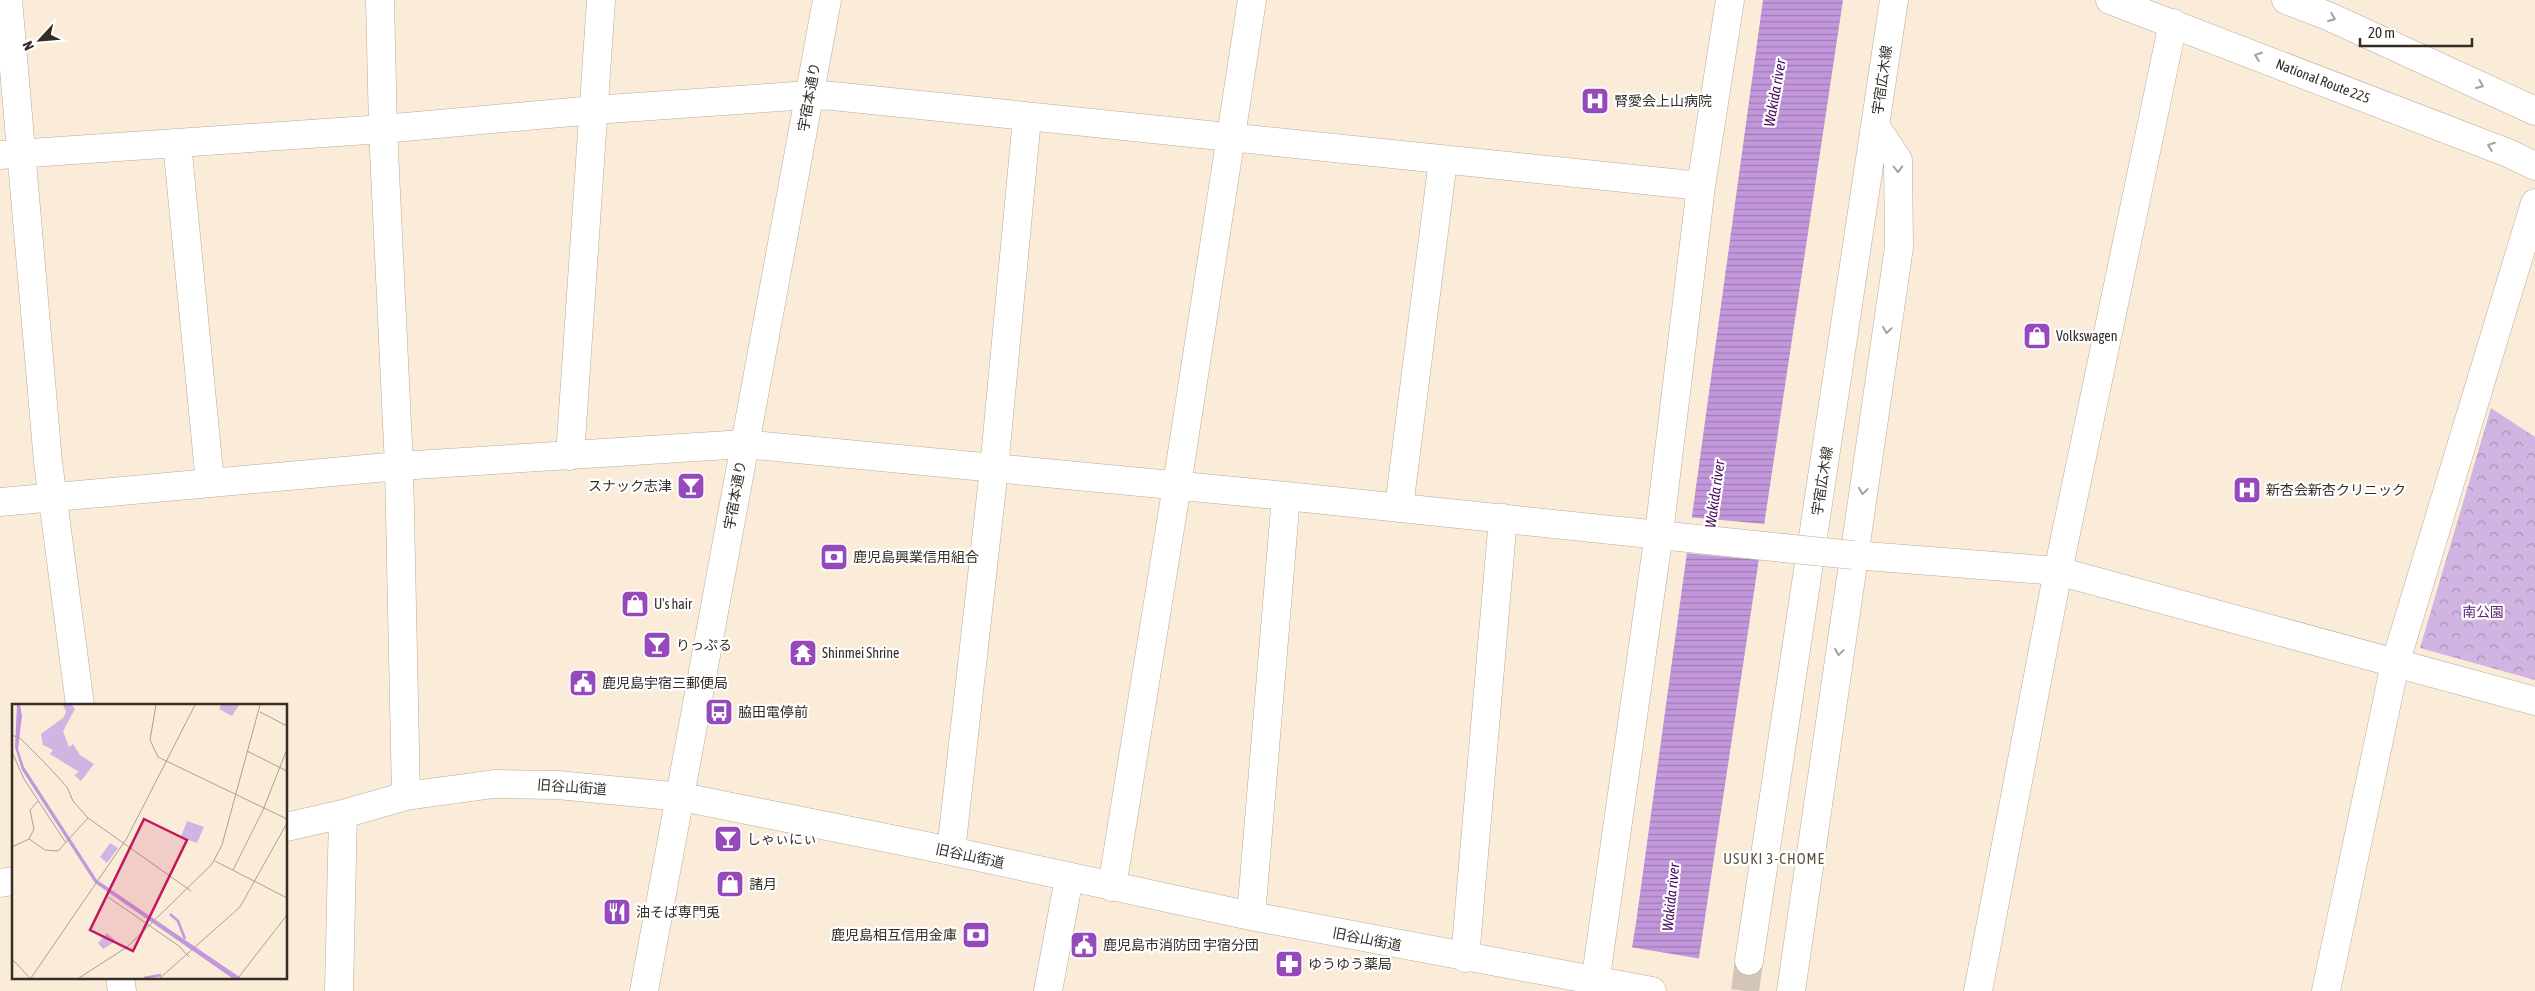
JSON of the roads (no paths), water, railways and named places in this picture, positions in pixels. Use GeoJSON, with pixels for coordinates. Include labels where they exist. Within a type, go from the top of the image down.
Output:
{"type":"FeatureCollection","features":[{"type":"Feature","properties":{"kind":"main road"},"geometry":{"type":"LineString","coordinates":[[8,0],[10,154],[52,498],[80,704]]}},
{"type":"Feature","properties":{"kind":"main road"},"geometry":{"type":"LineString","coordinates":[[380,0],[383,129],[399,466],[406,796]]}},
{"type":"Feature","properties":{"kind":"main road"},"geometry":{"type":"LineString","coordinates":[[570,456],[601,0]]}},
{"type":"Feature","properties":{"kind":"main road","name":"宇宿本通り"},"geometry":{"type":"LineString","coordinates":[[644,991],[682,797],[744,444],[827,0]]}},
{"type":"Feature","properties":{"kind":"main road"},"geometry":{"type":"LineString","coordinates":[[1112,886],[1177,485],[1252,0]]}},
{"type":"Feature","properties":{"kind":"main road"},"geometry":{"type":"LineString","coordinates":[[1602,986],[1671,535],[1701,186],[1730,0]]}},
{"type":"Feature","properties":{"kind":"main road","name":"宇宿広木線"},"geometry":{"type":"LineString","coordinates":[[1749,961],[1894,0]]}},
{"type":"Feature","properties":{"kind":"main road","name":"National Route 225"},"geometry":{"type":"LineString","coordinates":[[2110,0],[2508,153],[2535,166]]}},
{"type":"Feature","properties":{"kind":"main road"},"geometry":{"type":"LineString","coordinates":[[2286,0],[2337,20],[2535,112]]}},
{"type":"Feature","properties":{"kind":"main road"},"geometry":{"type":"LineString","coordinates":[[1978,991],[2058,571],[2173,23]]}},
{"type":"Feature","properties":{"kind":"main road"},"geometry":{"type":"LineString","coordinates":[[10,154],[383,129],[594,110],[810,95],[1701,186]]}},
{"type":"Feature","properties":{"kind":"main road"},"geometry":{"type":"LineString","coordinates":[[951,851],[994,469],[1027,118]]}},
{"type":"Feature","properties":{"kind":"main road"},"geometry":{"type":"LineString","coordinates":[[1791,991],[1899,247],[1898,160],[1876,127]]}},
{"type":"Feature","properties":{"kind":"main road"},"geometry":{"type":"LineString","coordinates":[[177,143],[210,483]]}},
{"type":"Feature","properties":{"kind":"main road"},"geometry":{"type":"LineString","coordinates":[[1399,507],[1443,160]]}},
{"type":"Feature","properties":{"kind":"main road"},"geometry":{"type":"LineString","coordinates":[[2326,991],[2395,664],[2535,203]]}},
{"type":"Feature","properties":{"kind":"main road"},"geometry":{"type":"LineString","coordinates":[[0,502],[399,466],[744,444],[1399,507],[1853,555],[2058,571],[2535,701]]}},
{"type":"Feature","properties":{"kind":"main road"},"geometry":{"type":"LineString","coordinates":[[1252,916],[1286,496]]}},
{"type":"Feature","properties":{"kind":"main road"},"geometry":{"type":"LineString","coordinates":[[1465,958],[1503,518]]}},
{"type":"Feature","properties":{"kind":"main road","name":"旧谷山街道"},"geometry":{"type":"LineString","coordinates":[[288,827],[343,814],[406,796],[494,784],[558,785],[682,797],[951,851],[1252,916],[1602,986],[1652,991]]}},
{"type":"Feature","properties":{"kind":"main road"},"geometry":{"type":"LineString","coordinates":[[339,991],[343,814]]}},
{"type":"Feature","properties":{"kind":"main road"},"geometry":{"type":"LineString","coordinates":[[1048,991],[1069,878]]}},
{"type":"Feature","properties":{"kind":"main road"},"geometry":{"type":"LineString","coordinates":[[120,978],[122,991]]}},
{"type":"Feature","properties":{"kind":"water","name":"Wakida river"},"geometry":{"type":"Polygon","coordinates":[[[1763,0],[1843,0],[1694,991],[1625,991],[1636,923],[1763,0]]]}},
{"type":"Feature","properties":{"kind":"tunnel"},"geometry":{"type":"LineString","coordinates":[[1745,991],[1749,961]]}},
{"type":"Feature","properties":{"kind":"place","name":"腎愛会上山病院"},"geometry":{"type":"Point","coordinates":[1595,101]}},
{"type":"Feature","properties":{"kind":"place","name":"Volkswagen"},"geometry":{"type":"Point","coordinates":[2037,336]}},
{"type":"Feature","properties":{"kind":"place","name":"スナック志津"},"geometry":{"type":"Point","coordinates":[691,486]}},
{"type":"Feature","properties":{"kind":"place","name":"新杏会新杏クリニック"},"geometry":{"type":"Point","coordinates":[2247,490]}},
{"type":"Feature","properties":{"kind":"place","name":"鹿児島興業信用組合"},"geometry":{"type":"Point","coordinates":[834,557]}},
{"type":"Feature","properties":{"kind":"place","name":"U's hair"},"geometry":{"type":"Point","coordinates":[635,604]}},
{"type":"Feature","properties":{"kind":"place","name":"りっぷる"},"geometry":{"type":"Point","coordinates":[657,645]}},
{"type":"Feature","properties":{"kind":"place","name":"Shinmei Shrine"},"geometry":{"type":"Point","coordinates":[803,653]}},
{"type":"Feature","properties":{"kind":"place","name":"鹿児島宇宿三郵便局"},"geometry":{"type":"Point","coordinates":[583,683]}},
{"type":"Feature","properties":{"kind":"place","name":"脇田電停前"},"geometry":{"type":"Point","coordinates":[719,712]}},
{"type":"Feature","properties":{"kind":"place","name":"しゃぃにぃ"},"geometry":{"type":"Point","coordinates":[728,839]}},
{"type":"Feature","properties":{"kind":"place","name":"諸月"},"geometry":{"type":"Point","coordinates":[730,884]}},
{"type":"Feature","properties":{"kind":"place","name":"油そば専門兎"},"geometry":{"type":"Point","coordinates":[617,912]}},
{"type":"Feature","properties":{"kind":"place","name":"鹿児島相互信用金庫"},"geometry":{"type":"Point","coordinates":[976,935]}},
{"type":"Feature","properties":{"kind":"place","name":"鹿児島市消防団 宇宿分団"},"geometry":{"type":"Point","coordinates":[1084,945]}},
{"type":"Feature","properties":{"kind":"place","name":"ゆうゆう薬局"},"geometry":{"type":"Point","coordinates":[1289,964]}},
{"type":"Feature","properties":{"kind":"district","name":"USUKI 3-CHOME"},"geometry":{"type":"Point","coordinates":[1774,859]}},
{"type":"Feature","properties":{"kind":"park label","name":"南公園"},"geometry":{"type":"Point","coordinates":[2483,612]}}]}
